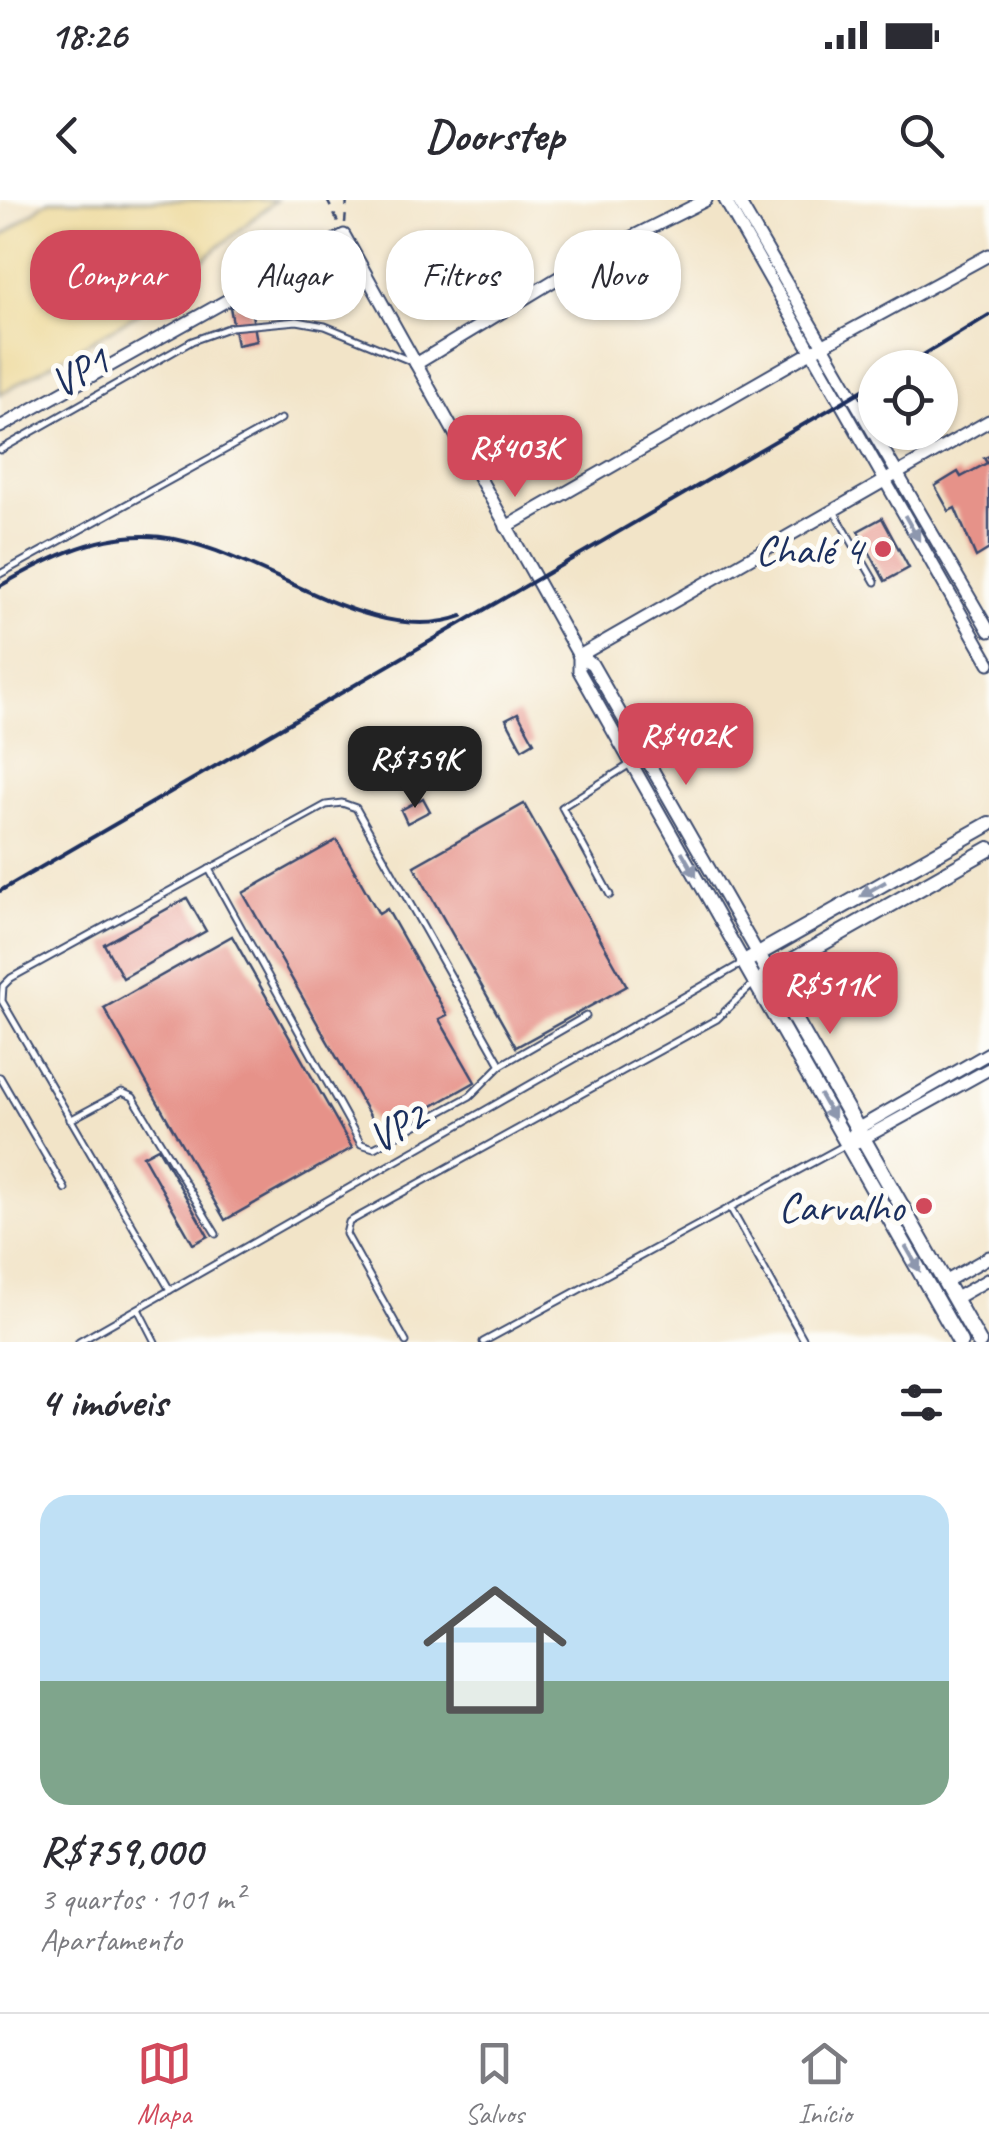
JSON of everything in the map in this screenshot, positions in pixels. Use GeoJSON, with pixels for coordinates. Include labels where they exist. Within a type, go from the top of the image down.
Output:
{"type":"FeatureCollection","features":[{"type":"Feature","properties":{"kind":"street"},"geometry":{"type":"LineString","coordinates":[[416,364],[596,256],[706,200]]}},
{"type":"Feature","properties":{"kind":"street"},"geometry":{"type":"LineString","coordinates":[[724,200],[768,265],[817,350],[884,479],[989,664]]}},
{"type":"Feature","properties":{"kind":"street"},"geometry":{"type":"LineString","coordinates":[[738,200],[768,265]]}},
{"type":"Feature","properties":{"kind":"street"},"geometry":{"type":"LineString","coordinates":[[506,527],[989,255]]}},
{"type":"Feature","properties":{"kind":"street"},"geometry":{"type":"LineString","coordinates":[[366,274],[579,656],[592,664],[670,800],[848,1143],[960,1342]]}},
{"type":"Feature","properties":{"kind":"street"},"geometry":{"type":"LineString","coordinates":[[0,427],[221,303]]}},
{"type":"Feature","properties":{"kind":"street"},"geometry":{"type":"LineString","coordinates":[[817,350],[897,472],[989,631]]}},
{"type":"Feature","properties":{"kind":"street"},"geometry":{"type":"LineString","coordinates":[[579,656],[989,421]]}},
{"type":"Feature","properties":{"kind":"street"},"geometry":{"type":"LineString","coordinates":[[945,584],[960,576]]}},
{"type":"Feature","properties":{"kind":"street"},"geometry":{"type":"LineString","coordinates":[[579,656],[579,671],[656,808],[751,958]]}},
{"type":"Feature","properties":{"kind":"street"},"geometry":{"type":"LineString","coordinates":[[751,958],[989,824]]}},
{"type":"Feature","properties":{"kind":"street"},"geometry":{"type":"LineString","coordinates":[[762,978],[989,849]]}},
{"type":"Feature","properties":{"kind":"street"},"geometry":{"type":"LineString","coordinates":[[905,871],[916,890]]}},
{"type":"Feature","properties":{"kind":"street"},"geometry":{"type":"LineString","coordinates":[[762,978],[861,1135],[979,1342]]}},
{"type":"Feature","properties":{"kind":"street"},"geometry":{"type":"LineString","coordinates":[[848,1143],[989,1053]]}},
{"type":"Feature","properties":{"kind":"street"},"geometry":{"type":"LineString","coordinates":[[861,1135],[989,1069]]}},
{"type":"Feature","properties":{"kind":"street"},"geometry":{"type":"LineString","coordinates":[[945,1282],[989,1257]]}},
{"type":"Feature","properties":{"kind":"street"},"geometry":{"type":"LineString","coordinates":[[954,1299],[989,1279]]}},
{"type":"Feature","properties":{"kind":"lane","name":"VP1"},"geometry":{"type":"LineString","coordinates":[[0,450],[192,341],[231,328],[262,322],[311,324],[365,341],[416,364]]}},
{"type":"Feature","properties":{"kind":"lane"},"geometry":{"type":"LineString","coordinates":[[0,574],[281,419]]}},
{"type":"Feature","properties":{"kind":"lane"},"geometry":{"type":"LineString","coordinates":[[832,508],[875,582]]}},
{"type":"Feature","properties":{"kind":"lane"},"geometry":{"type":"LineString","coordinates":[[610,895],[562,808],[644,755]]}},
{"type":"Feature","properties":{"kind":"lane"},"geometry":{"type":"LineString","coordinates":[[656,808],[670,800]]}},
{"type":"Feature","properties":{"kind":"lane"},"geometry":{"type":"LineString","coordinates":[[170,1290],[2,1001],[4,986],[11,978],[326,805],[342,803],[356,808],[501,1065]]}},
{"type":"Feature","properties":{"kind":"lane"},"geometry":{"type":"LineString","coordinates":[[209,870],[361,1144],[367,1148],[374,1148],[470,1096],[501,1065],[586,1016]]}},
{"type":"Feature","properties":{"kind":"lane","name":"VP2"},"geometry":{"type":"LineString","coordinates":[[79,1342],[751,958]]}},
{"type":"Feature","properties":{"kind":"lane"},"geometry":{"type":"LineString","coordinates":[[406,1342],[346,1234],[349,1222],[717,1019],[762,978]]}},
{"type":"Feature","properties":{"kind":"lane"},"geometry":{"type":"LineString","coordinates":[[0,1077],[65,1188]]}},
{"type":"Feature","properties":{"kind":"lane"},"geometry":{"type":"LineString","coordinates":[[70,1120],[122,1092],[133,1097],[216,1234]]}},
{"type":"Feature","properties":{"kind":"lane"},"geometry":{"type":"LineString","coordinates":[[483,1342],[848,1143]]}},
{"type":"Feature","properties":{"kind":"lane"},"geometry":{"type":"LineString","coordinates":[[731,1209],[806,1342]]}},
{"type":"Feature","properties":{"kind":"lane"},"geometry":{"type":"LineString","coordinates":[[138,1309],[156,1342]]}},
{"type":"Feature","properties":{"kind":"path"},"geometry":{"type":"LineString","coordinates":[[327,200],[342,230]]}},
{"type":"Feature","properties":{"kind":"path"},"geometry":{"type":"LineString","coordinates":[[344,230],[347,200]]}},
{"type":"Feature","properties":{"kind":"sand"},"geometry":{"type":"Polygon","coordinates":[[[49,200],[276,200],[239,230],[221,230],[221,245],[201,262],[201,230],[30,230],[30,320],[127,320],[0,394],[0,238],[49,200]]]}},
{"type":"Feature","properties":{"kind":"building"},"geometry":{"type":"Polygon","coordinates":[[[232,320],[253,320],[257,341],[237,345],[232,320]]]}},
{"type":"Feature","properties":{"kind":"building"},"geometry":{"type":"Polygon","coordinates":[[[989,456],[989,549],[976,557],[955,508],[949,511],[935,486],[958,472],[961,477],[987,463],[984,458],[989,456]]]}},
{"type":"Feature","properties":{"kind":"building","name":"Chalé 4"},"geometry":{"type":"Polygon","coordinates":[[[882,518],[909,568],[885,581],[858,531],[882,518]]]}},
{"type":"Feature","properties":{"kind":"building"},"geometry":{"type":"Polygon","coordinates":[[[518,713],[534,742],[522,749],[506,719],[518,713]]]}},
{"type":"Feature","properties":{"kind":"building"},"geometry":{"type":"Polygon","coordinates":[[[423,798],[430,811],[407,823],[401,810],[423,798]]]}},
{"type":"Feature","properties":{"kind":"building"},"geometry":{"type":"Polygon","coordinates":[[[524,804],[627,986],[516,1047],[414,866],[524,804]]]}},
{"type":"Feature","properties":{"kind":"building"},"geometry":{"type":"Polygon","coordinates":[[[337,840],[379,914],[387,909],[447,1015],[439,1019],[475,1082],[381,1135],[243,893],[337,840]]]}},
{"type":"Feature","properties":{"kind":"building"},"geometry":{"type":"Polygon","coordinates":[[[187,898],[206,931],[123,978],[104,944],[187,898]]]}},
{"type":"Feature","properties":{"kind":"building"},"geometry":{"type":"Polygon","coordinates":[[[232,936],[352,1148],[225,1220],[104,1008],[232,936]]]}},
{"type":"Feature","properties":{"kind":"building"},"geometry":{"type":"Polygon","coordinates":[[[158,1148],[208,1236],[193,1244],[143,1156],[158,1148]]]}},
{"type":"Feature","properties":{"kind":"railway"},"geometry":{"type":"LineString","coordinates":[[932,350],[989,315]]}},
{"type":"Feature","properties":{"kind":"railway"},"geometry":{"type":"LineString","coordinates":[[0,891],[858,393]]}},
{"type":"Feature","properties":{"kind":"railway"},"geometry":{"type":"LineString","coordinates":[[0,586],[87,545],[143,536],[182,541],[222,553],[345,607],[385,619],[424,623],[462,616]]}},
{"type":"Feature","properties":{"kind":"place","name":"Chalé 4"},"geometry":{"type":"Point","coordinates":[883,549]}},
{"type":"Feature","properties":{"kind":"place","name":"Carvalho"},"geometry":{"type":"Point","coordinates":[924,1206]}}]}
